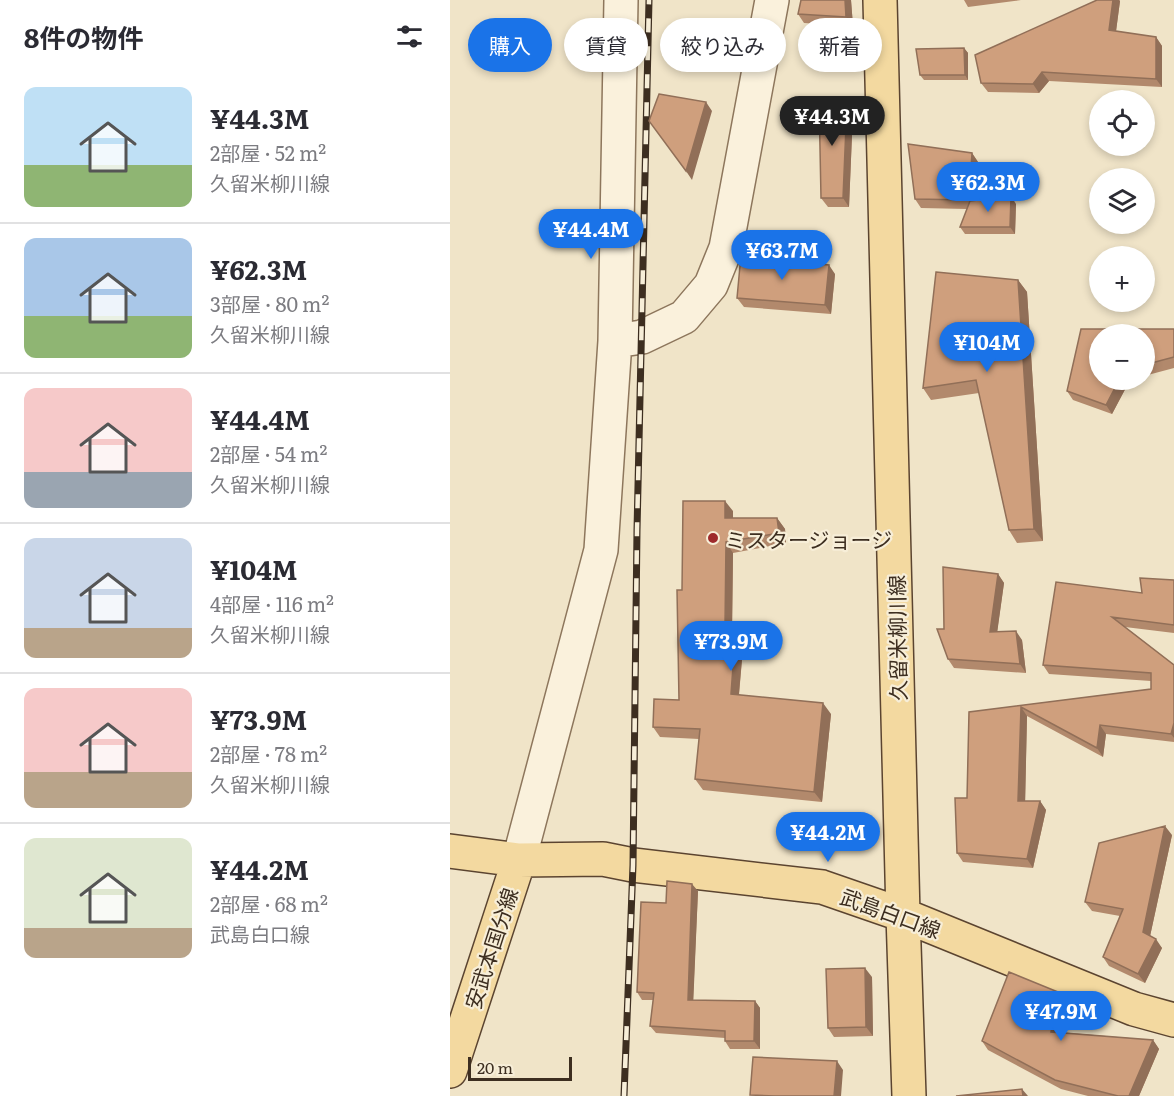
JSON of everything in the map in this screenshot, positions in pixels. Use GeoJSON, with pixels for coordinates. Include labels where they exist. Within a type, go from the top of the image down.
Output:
{"type":"FeatureCollection","features":[{"type":"Feature","properties":{"kind":"main road","name":"久留米柳川線"},"geometry":{"type":"LineString","coordinates":[[880,0],[909,1096]]}},
{"type":"Feature","properties":{"kind":"main road","name":"武島白口線"},"geometry":{"type":"LineString","coordinates":[[450,851],[519,860],[603,860],[822,887],[903,915],[1134,1009],[1174,1020]]}},
{"type":"Feature","properties":{"kind":"main road","name":"安武本国分線"},"geometry":{"type":"LineString","coordinates":[[450,1071],[519,860]]}},
{"type":"Feature","properties":{"kind":"street"},"geometry":{"type":"LineString","coordinates":[[519,860],[601,550],[615,341],[621,0]]}},
{"type":"Feature","properties":{"kind":"street"},"geometry":{"type":"LineString","coordinates":[[615,341],[642,337],[684,317],[711,285],[726,248],[772,0]]}},
{"type":"Feature","properties":{"kind":"building"},"geometry":{"type":"Polygon","coordinates":[[[801,0],[845,0],[846,17],[798,14],[801,0]]]}},
{"type":"Feature","properties":{"kind":"building"},"geometry":{"type":"Polygon","coordinates":[[[1097,0],[1113,0],[1109,30],[1156,37],[1156,79],[1042,72],[1033,84],[981,83],[975,55],[1097,0]]]}},
{"type":"Feature","properties":{"kind":"building"},"geometry":{"type":"Polygon","coordinates":[[[964,48],[965,75],[920,75],[916,49],[964,48]]]}},
{"type":"Feature","properties":{"kind":"building"},"geometry":{"type":"Polygon","coordinates":[[[659,94],[706,102],[686,171],[649,121],[659,94]]]}},
{"type":"Feature","properties":{"kind":"building"},"geometry":{"type":"Polygon","coordinates":[[[819,98],[847,102],[843,198],[821,198],[819,98]]]}},
{"type":"Feature","properties":{"kind":"building"},"geometry":{"type":"Polygon","coordinates":[[[908,144],[972,153],[969,200],[915,199],[908,144]]]}},
{"type":"Feature","properties":{"kind":"building"},"geometry":{"type":"Polygon","coordinates":[[[1011,196],[1010,227],[960,227],[970,201],[1011,196]]]}},
{"type":"Feature","properties":{"kind":"building"},"geometry":{"type":"Polygon","coordinates":[[[741,255],[829,265],[825,305],[737,298],[741,255]]]}},
{"type":"Feature","properties":{"kind":"building"},"geometry":{"type":"Polygon","coordinates":[[[936,272],[1018,280],[1034,529],[1009,530],[976,380],[923,388],[936,272]]]}},
{"type":"Feature","properties":{"kind":"building"},"geometry":{"type":"Polygon","coordinates":[[[1081,329],[1089,329],[1089,390],[1114,390],[1106,405],[1067,391],[1081,329]]]}},
{"type":"Feature","properties":{"kind":"building"},"geometry":{"type":"Polygon","coordinates":[[[1155,329],[1174,329],[1174,357],[1155,362],[1155,329]]]}},
{"type":"Feature","properties":{"kind":"building"},"geometry":{"type":"Polygon","coordinates":[[[683,501],[725,501],[725,518],[777,518],[779,533],[726,542],[725,626],[736,625],[731,694],[823,703],[814,792],[695,779],[700,729],[653,727],[654,699],[679,700],[677,590],[682,590],[683,501]]]}},
{"type":"Feature","properties":{"kind":"building"},"geometry":{"type":"Polygon","coordinates":[[[943,567],[998,574],[990,632],[1016,631],[1020,664],[948,659],[937,629],[944,629],[943,567]]]}},
{"type":"Feature","properties":{"kind":"building"},"geometry":{"type":"Polygon","coordinates":[[[1140,578],[1174,580],[1174,625],[1112,617],[1174,665],[1174,723],[1171,734],[1100,725],[1097,748],[1021,707],[1018,801],[1040,801],[1027,859],[957,853],[955,798],[967,798],[969,712],[1151,689],[1151,673],[1043,665],[1056,582],[1142,593],[1140,578]]]}},
{"type":"Feature","properties":{"kind":"building"},"geometry":{"type":"Polygon","coordinates":[[[1165,826],[1143,932],[1156,939],[1138,974],[1103,957],[1123,909],[1085,902],[1099,843],[1165,826]]]}},
{"type":"Feature","properties":{"kind":"building"},"geometry":{"type":"Polygon","coordinates":[[[667,881],[692,884],[688,1000],[755,1001],[754,1041],[725,1041],[725,1031],[650,1026],[654,993],[637,992],[641,902],[666,903],[667,881]]]}},
{"type":"Feature","properties":{"kind":"building"},"geometry":{"type":"Polygon","coordinates":[[[865,968],[866,1027],[828,1028],[826,969],[865,968]]]}},
{"type":"Feature","properties":{"kind":"building"},"geometry":{"type":"Polygon","coordinates":[[[1009,972],[1058,992],[1051,1032],[1153,1040],[1129,1096],[1118,1096],[1055,1080],[982,1041],[1009,972]]]}},
{"type":"Feature","properties":{"kind":"building"},"geometry":{"type":"Polygon","coordinates":[[[753,1057],[837,1061],[834,1096],[750,1095],[753,1057]]]}},
{"type":"Feature","properties":{"kind":"building"},"geometry":{"type":"Polygon","coordinates":[[[1022,1089],[1023,1096],[956,1096],[1022,1089]]]}},
{"type":"Feature","properties":{"kind":"railway"},"geometry":{"type":"LineString","coordinates":[[624,1096],[633,865],[637,530],[649,0]]}},
{"type":"Feature","properties":{"kind":"place","name":"ミスタージョージ"},"geometry":{"type":"Point","coordinates":[713,538]}}]}
